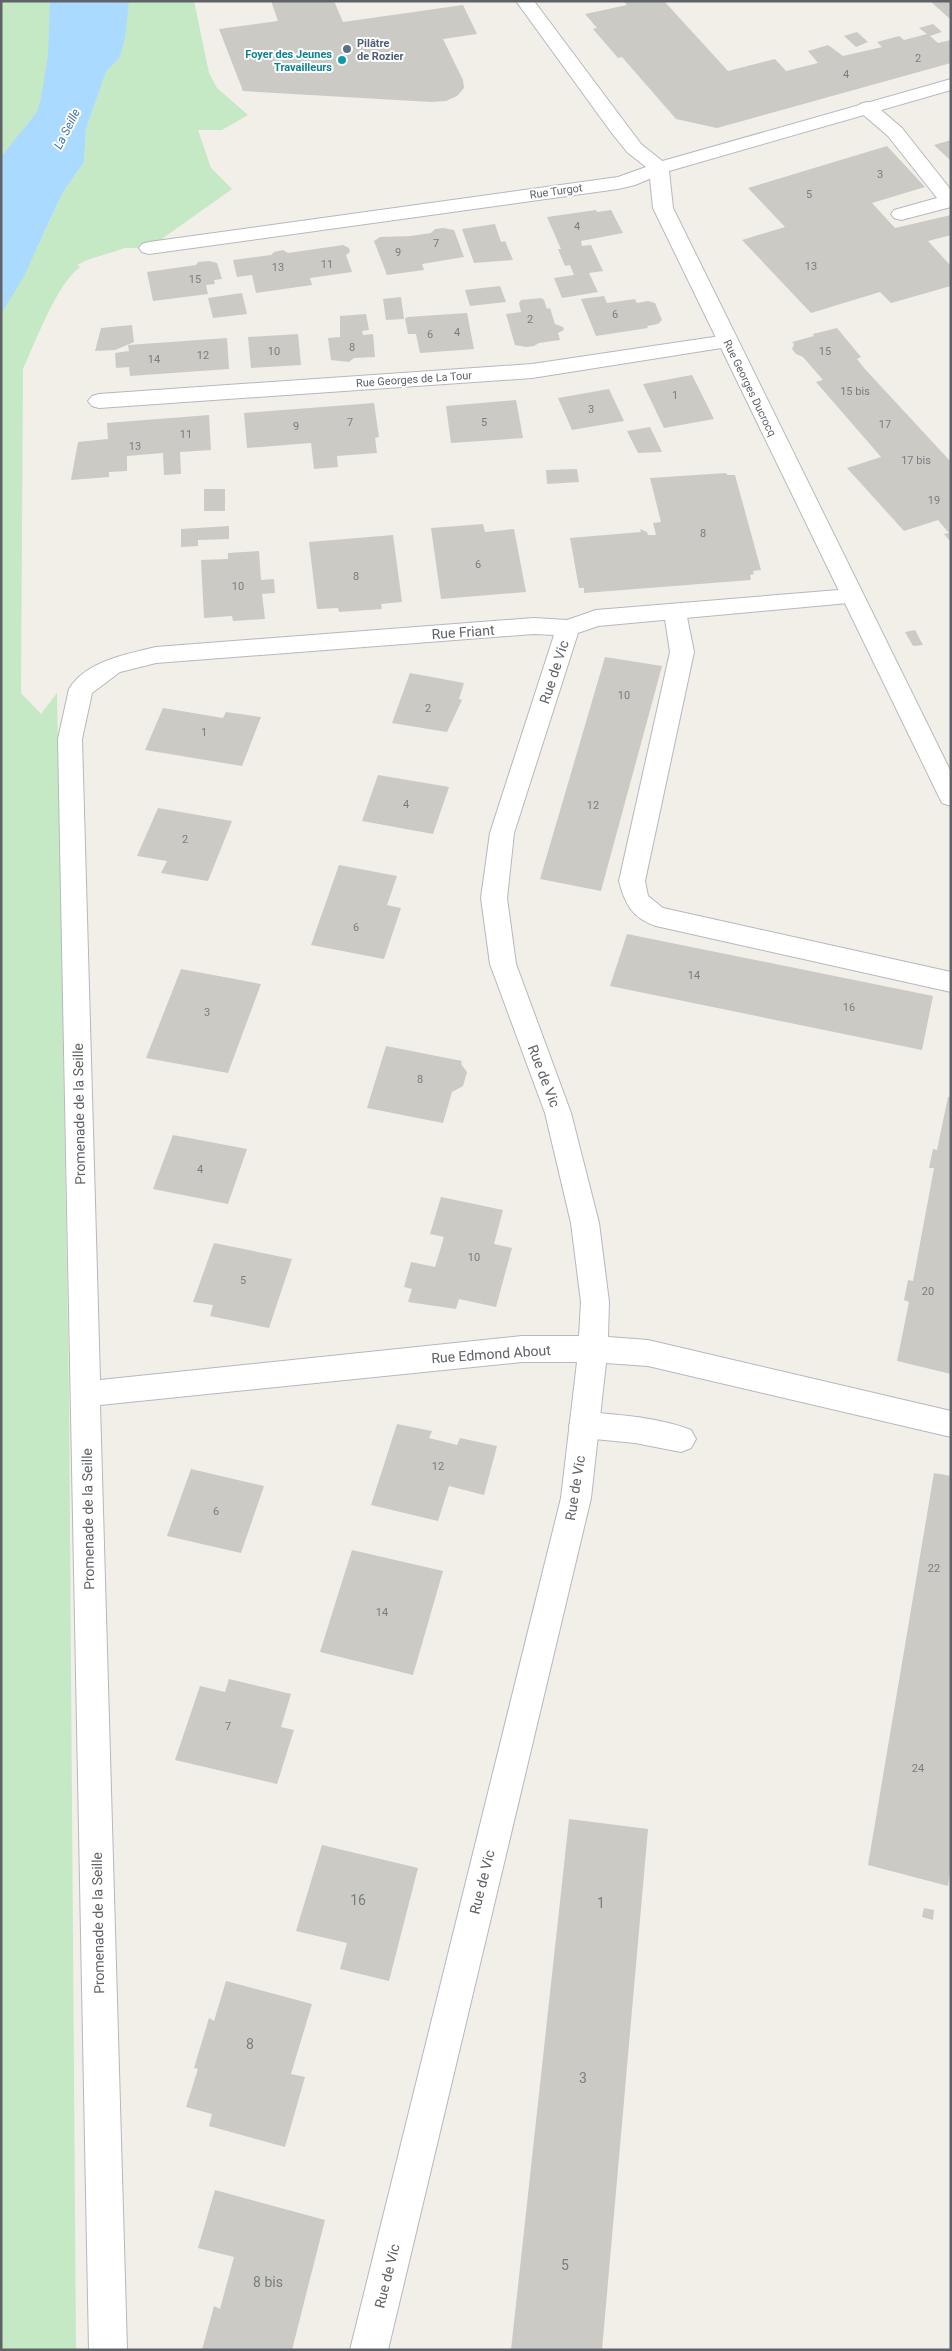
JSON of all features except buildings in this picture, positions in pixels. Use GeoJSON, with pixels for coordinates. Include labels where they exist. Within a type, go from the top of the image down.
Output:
{"type":"FeatureCollection","features":[{"type":"Feature","properties":{"kind":"street"},"geometry":{"type":"LineString","coordinates":[[525,1],[634,148],[659,168]]}},
{"type":"Feature","properties":{"kind":"street","name":"Rue Turgot"},"geometry":{"type":"LineString","coordinates":[[149,248],[628,181],[659,168],[951,84]]}},
{"type":"Feature","properties":{"kind":"street"},"geometry":{"type":"LineString","coordinates":[[867,108],[895,132],[949,201],[901,214]]}},
{"type":"Feature","properties":{"kind":"street","name":"Rue Georges Ducrocq"},"geometry":{"type":"LineString","coordinates":[[659,168],[663,208],[951,797]]}},
{"type":"Feature","properties":{"kind":"street","name":"Rue Georges de La Tour"},"geometry":{"type":"LineString","coordinates":[[98,401],[532,371],[727,341]]}},
{"type":"Feature","properties":{"kind":"street","name":"Rue Friant"},"geometry":{"type":"LineString","coordinates":[[81,688],[112,666],[156,655],[534,626],[568,628],[596,618],[852,597]]}},
{"type":"Feature","properties":{"kind":"street"},"geometry":{"type":"LineString","coordinates":[[675,612],[682,652],[632,881],[637,901],[656,916],[951,982]]}},
{"type":"Feature","properties":{"kind":"street","name":"Rue de Vic"},"geometry":{"type":"LineString","coordinates":[[369,2350],[576,1498],[593,1349],[595,1302],[585,1223],[558,1113],[503,964],[494,898],[502,833],[568,628]]}},
{"type":"Feature","properties":{"kind":"street","name":"Promenade de la Seille"},"geometry":{"type":"LineString","coordinates":[[81,688],[70,739],[108,2350]]}},
{"type":"Feature","properties":{"kind":"street","name":"Rue Edmond About"},"geometry":{"type":"LineString","coordinates":[[85,1394],[522,1349],[593,1349],[648,1353],[951,1424]]}},
{"type":"Feature","properties":{"kind":"street"},"geometry":{"type":"LineString","coordinates":[[584,1425],[635,1430],[681,1439]]}},
{"type":"Feature","properties":{"kind":"green space"},"geometry":{"type":"Polygon","coordinates":[[[1,1],[90,1],[36,113],[24,128],[37,248],[63,192],[84,162],[86,129],[106,72],[120,57],[129,1],[194,1],[209,73],[217,88],[248,115],[222,130],[198,130],[211,168],[232,189],[149,248],[125,248],[77,265],[80,267],[71,275],[55,299],[23,369],[21,693],[41,714],[57,693],[69,1396],[76,2350],[1,2350],[1,1]]]}},
{"type":"Feature","properties":{"kind":"water","name":"La Seille"},"geometry":{"type":"Polygon","coordinates":[[[50,1],[129,1],[125,37],[120,57],[106,72],[86,129],[84,162],[63,192],[23,278],[1,314],[1,157],[36,113],[40,103],[48,56],[50,1]]]}},
{"type":"Feature","properties":{"kind":"place","name":"Pilâtre de Rozier"},"geometry":{"type":"Point","coordinates":[347,49]}},
{"type":"Feature","properties":{"kind":"place","name":"Foyer des Jeunes Travailleurs"},"geometry":{"type":"Point","coordinates":[342,60]}}]}
